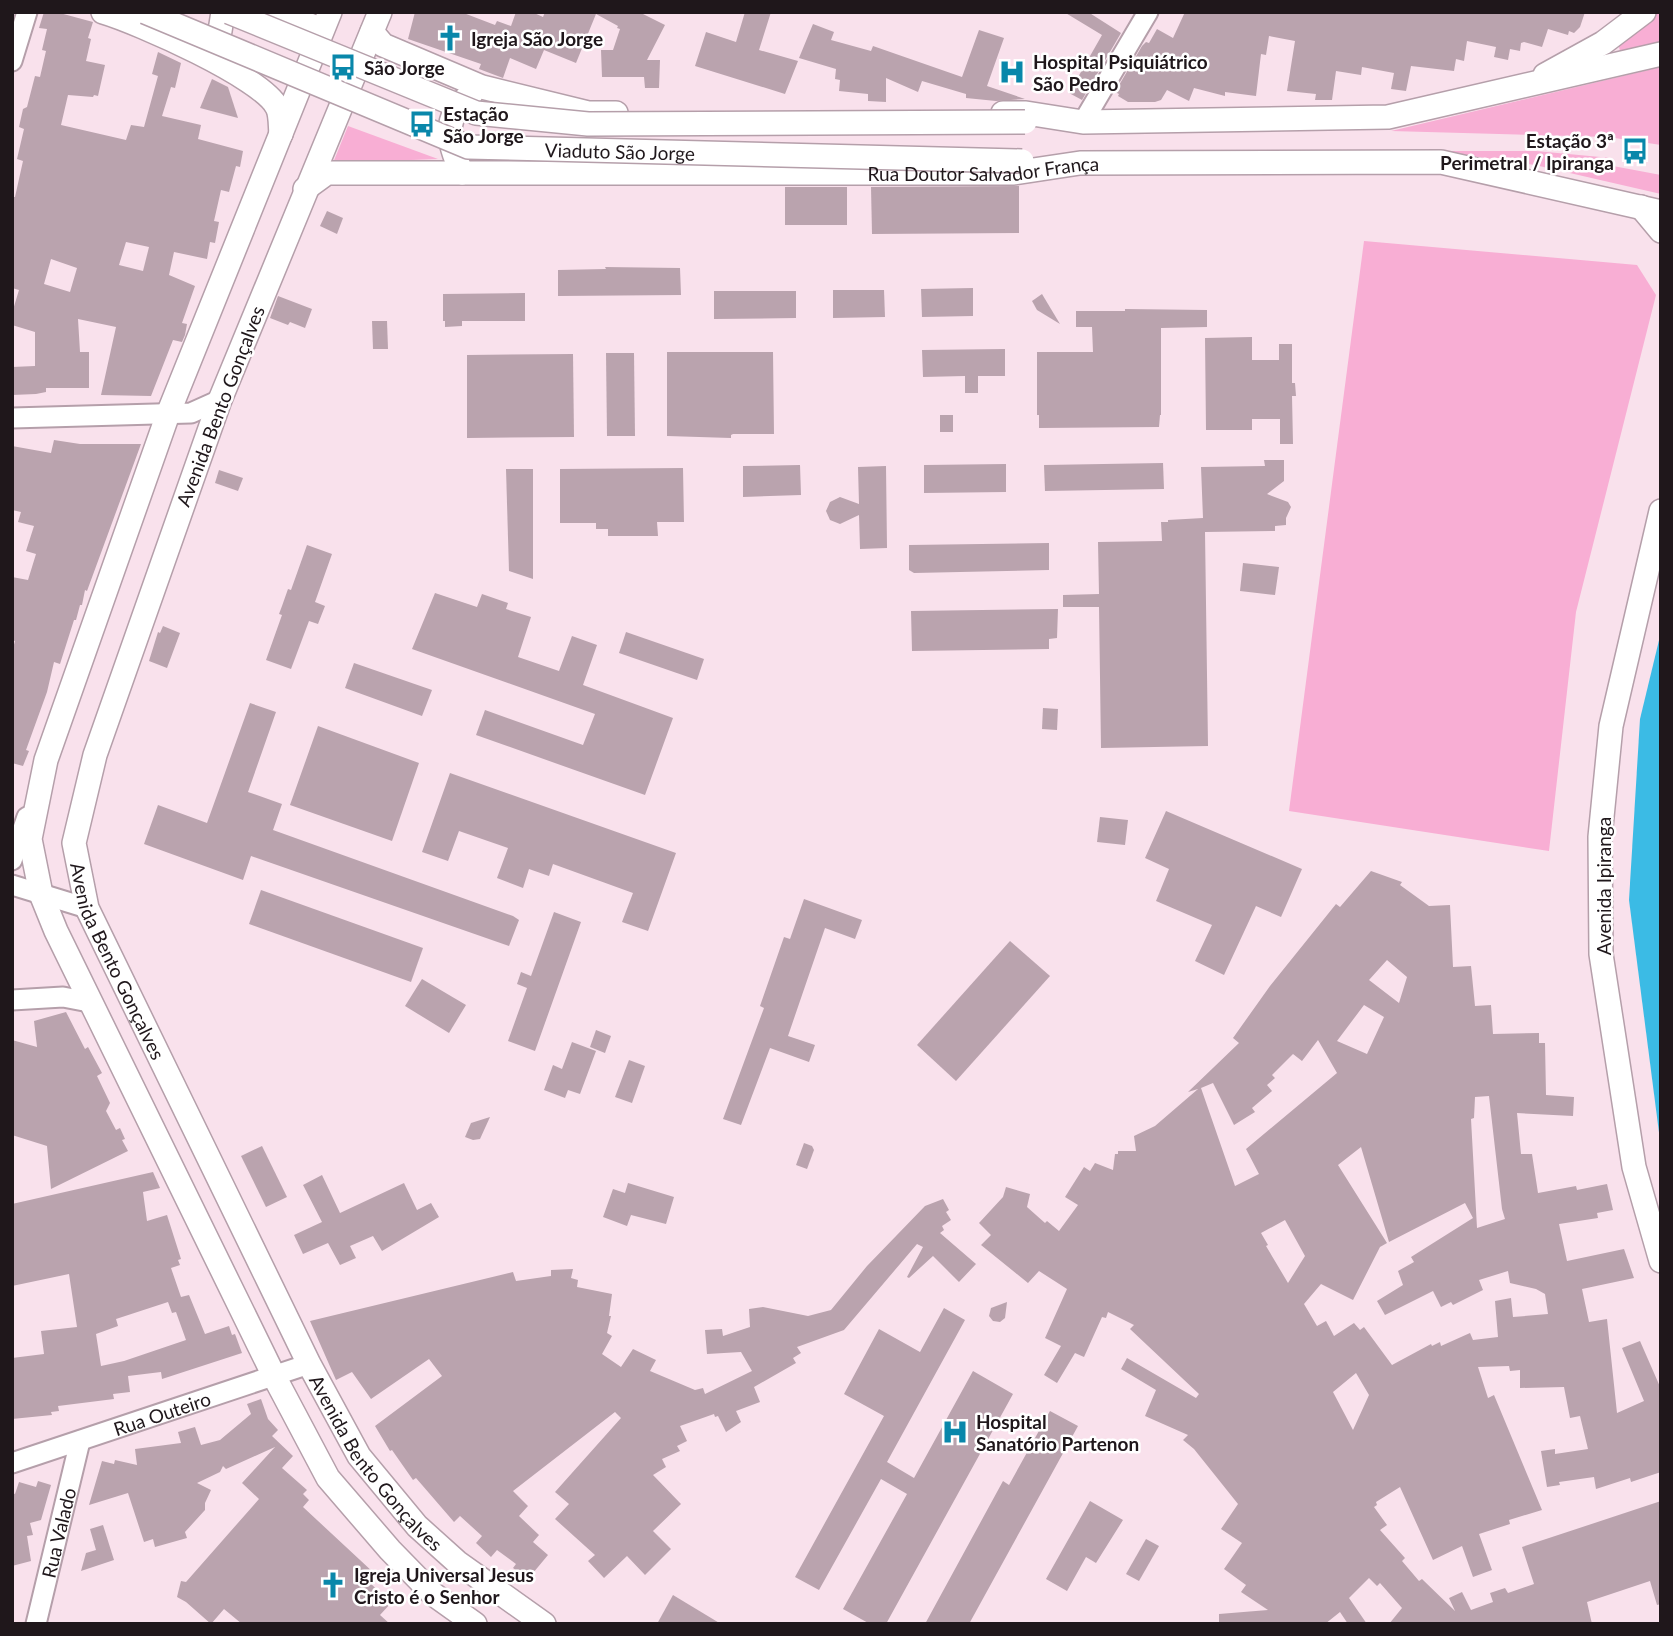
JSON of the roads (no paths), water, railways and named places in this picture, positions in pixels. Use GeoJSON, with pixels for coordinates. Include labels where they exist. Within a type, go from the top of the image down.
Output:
{"type":"FeatureCollection","features":[{"type":"Feature","properties":{"kind":"main road"},"geometry":{"type":"LineString","coordinates":[[103,12],[130,20],[194,50],[260,88],[277,107],[282,135]]}},
{"type":"Feature","properties":{"kind":"main road","name":"Viaduto São Jorge"},"geometry":{"type":"LineString","coordinates":[[145,12],[468,147],[1080,163]]}},
{"type":"Feature","properties":{"kind":"main road"},"geometry":{"type":"LineString","coordinates":[[194,50],[220,31],[223,12]]}},
{"type":"Feature","properties":{"kind":"main road","name":"Viaduto São Jorge"},"geometry":{"type":"LineString","coordinates":[[229,12],[475,113],[588,124],[1083,122]]}},
{"type":"Feature","properties":{"kind":"main road"},"geometry":{"type":"LineString","coordinates":[[277,12],[326,21]]}},
{"type":"Feature","properties":{"kind":"main road"},"geometry":{"type":"LineString","coordinates":[[1521,88],[1603,43],[1644,12]]}},
{"type":"Feature","properties":{"kind":"main road","name":"Avenida Bento Gonçalves"},"geometry":{"type":"LineString","coordinates":[[326,21],[169,414],[46,760],[30,839],[41,894],[89,1002],[274,1376],[328,1478],[390,1550],[425,1585],[475,1624]]}},
{"type":"Feature","properties":{"kind":"main road"},"geometry":{"type":"LineString","coordinates":[[376,22],[383,45],[482,87],[588,113],[1026,113],[1083,122],[1388,117],[1661,54]]}},
{"type":"Feature","properties":{"kind":"main road","name":"Avenida Bento Gonçalves"},"geometry":{"type":"LineString","coordinates":[[376,22],[219,400],[95,755],[74,843],[87,908],[309,1363],[359,1456],[417,1526],[457,1562],[544,1624]]}},
{"type":"Feature","properties":{"kind":"main road"},"geometry":{"type":"LineString","coordinates":[[462,173],[453,155],[448,135],[457,108],[468,96],[482,87]]}},
{"type":"Feature","properties":{"kind":"main road","name":"Rua Doutor Salvador França"},"geometry":{"type":"LineString","coordinates":[[305,189],[327,173],[1014,173],[1080,163],[1441,162],[1651,209]]}},
{"type":"Feature","properties":{"kind":"main road"},"geometry":{"type":"LineString","coordinates":[[1651,209],[1661,231]]}},
{"type":"Feature","properties":{"kind":"main road","name":"Avenida Ipiranga"},"geometry":{"type":"LineString","coordinates":[[1661,511],[1611,726],[1600,837],[1601,954],[1634,1167],[1661,1261]]}},
{"type":"Feature","properties":{"kind":"street"},"geometry":{"type":"LineString","coordinates":[[12,61],[27,12]]}},
{"type":"Feature","properties":{"kind":"street"},"geometry":{"type":"LineString","coordinates":[[1083,122],[1148,12]]}},
{"type":"Feature","properties":{"kind":"street"},"geometry":{"type":"LineString","coordinates":[[12,418],[191,413],[219,400]]}},
{"type":"Feature","properties":{"kind":"street"},"geometry":{"type":"LineString","coordinates":[[12,860],[46,760]]}},
{"type":"Feature","properties":{"kind":"street"},"geometry":{"type":"LineString","coordinates":[[12,885],[87,908]]}},
{"type":"Feature","properties":{"kind":"street"},"geometry":{"type":"LineString","coordinates":[[12,1000],[63,997],[89,1002]]}},
{"type":"Feature","properties":{"kind":"street","name":"Rua Outeiro"},"geometry":{"type":"LineString","coordinates":[[12,1463],[309,1363]]}},
{"type":"Feature","properties":{"kind":"street","name":"Rua Valado"},"geometry":{"type":"LineString","coordinates":[[36,1624],[80,1441]]}},
{"type":"Feature","properties":{"kind":"water"},"geometry":{"type":"Polygon","coordinates":[[[1661,632],[1661,1148],[1629,900],[1640,719],[1661,632]]]}},
{"type":"Feature","properties":{"kind":"place","name":"Igreja São Jorge"},"geometry":{"type":"Point","coordinates":[450,38]}},
{"type":"Feature","properties":{"kind":"place","name":"São Jorge"},"geometry":{"type":"Point","coordinates":[343,67]}},
{"type":"Feature","properties":{"kind":"place","name":"Hospital Psiquiátrico São Pedro"},"geometry":{"type":"Point","coordinates":[1012,72]}},
{"type":"Feature","properties":{"kind":"place","name":"Estação São Jorge"},"geometry":{"type":"Point","coordinates":[422,124]}},
{"type":"Feature","properties":{"kind":"place","name":"Estação 3ª Perimetral / Ipiranga"},"geometry":{"type":"Point","coordinates":[1635,151]}},
{"type":"Feature","properties":{"kind":"place","name":"Hospital Sanatório Partenon"},"geometry":{"type":"Point","coordinates":[955,1432]}},
{"type":"Feature","properties":{"kind":"place","name":"Igreja Universal Jesus Cristo é o Senhor"},"geometry":{"type":"Point","coordinates":[333,1585]}}]}
